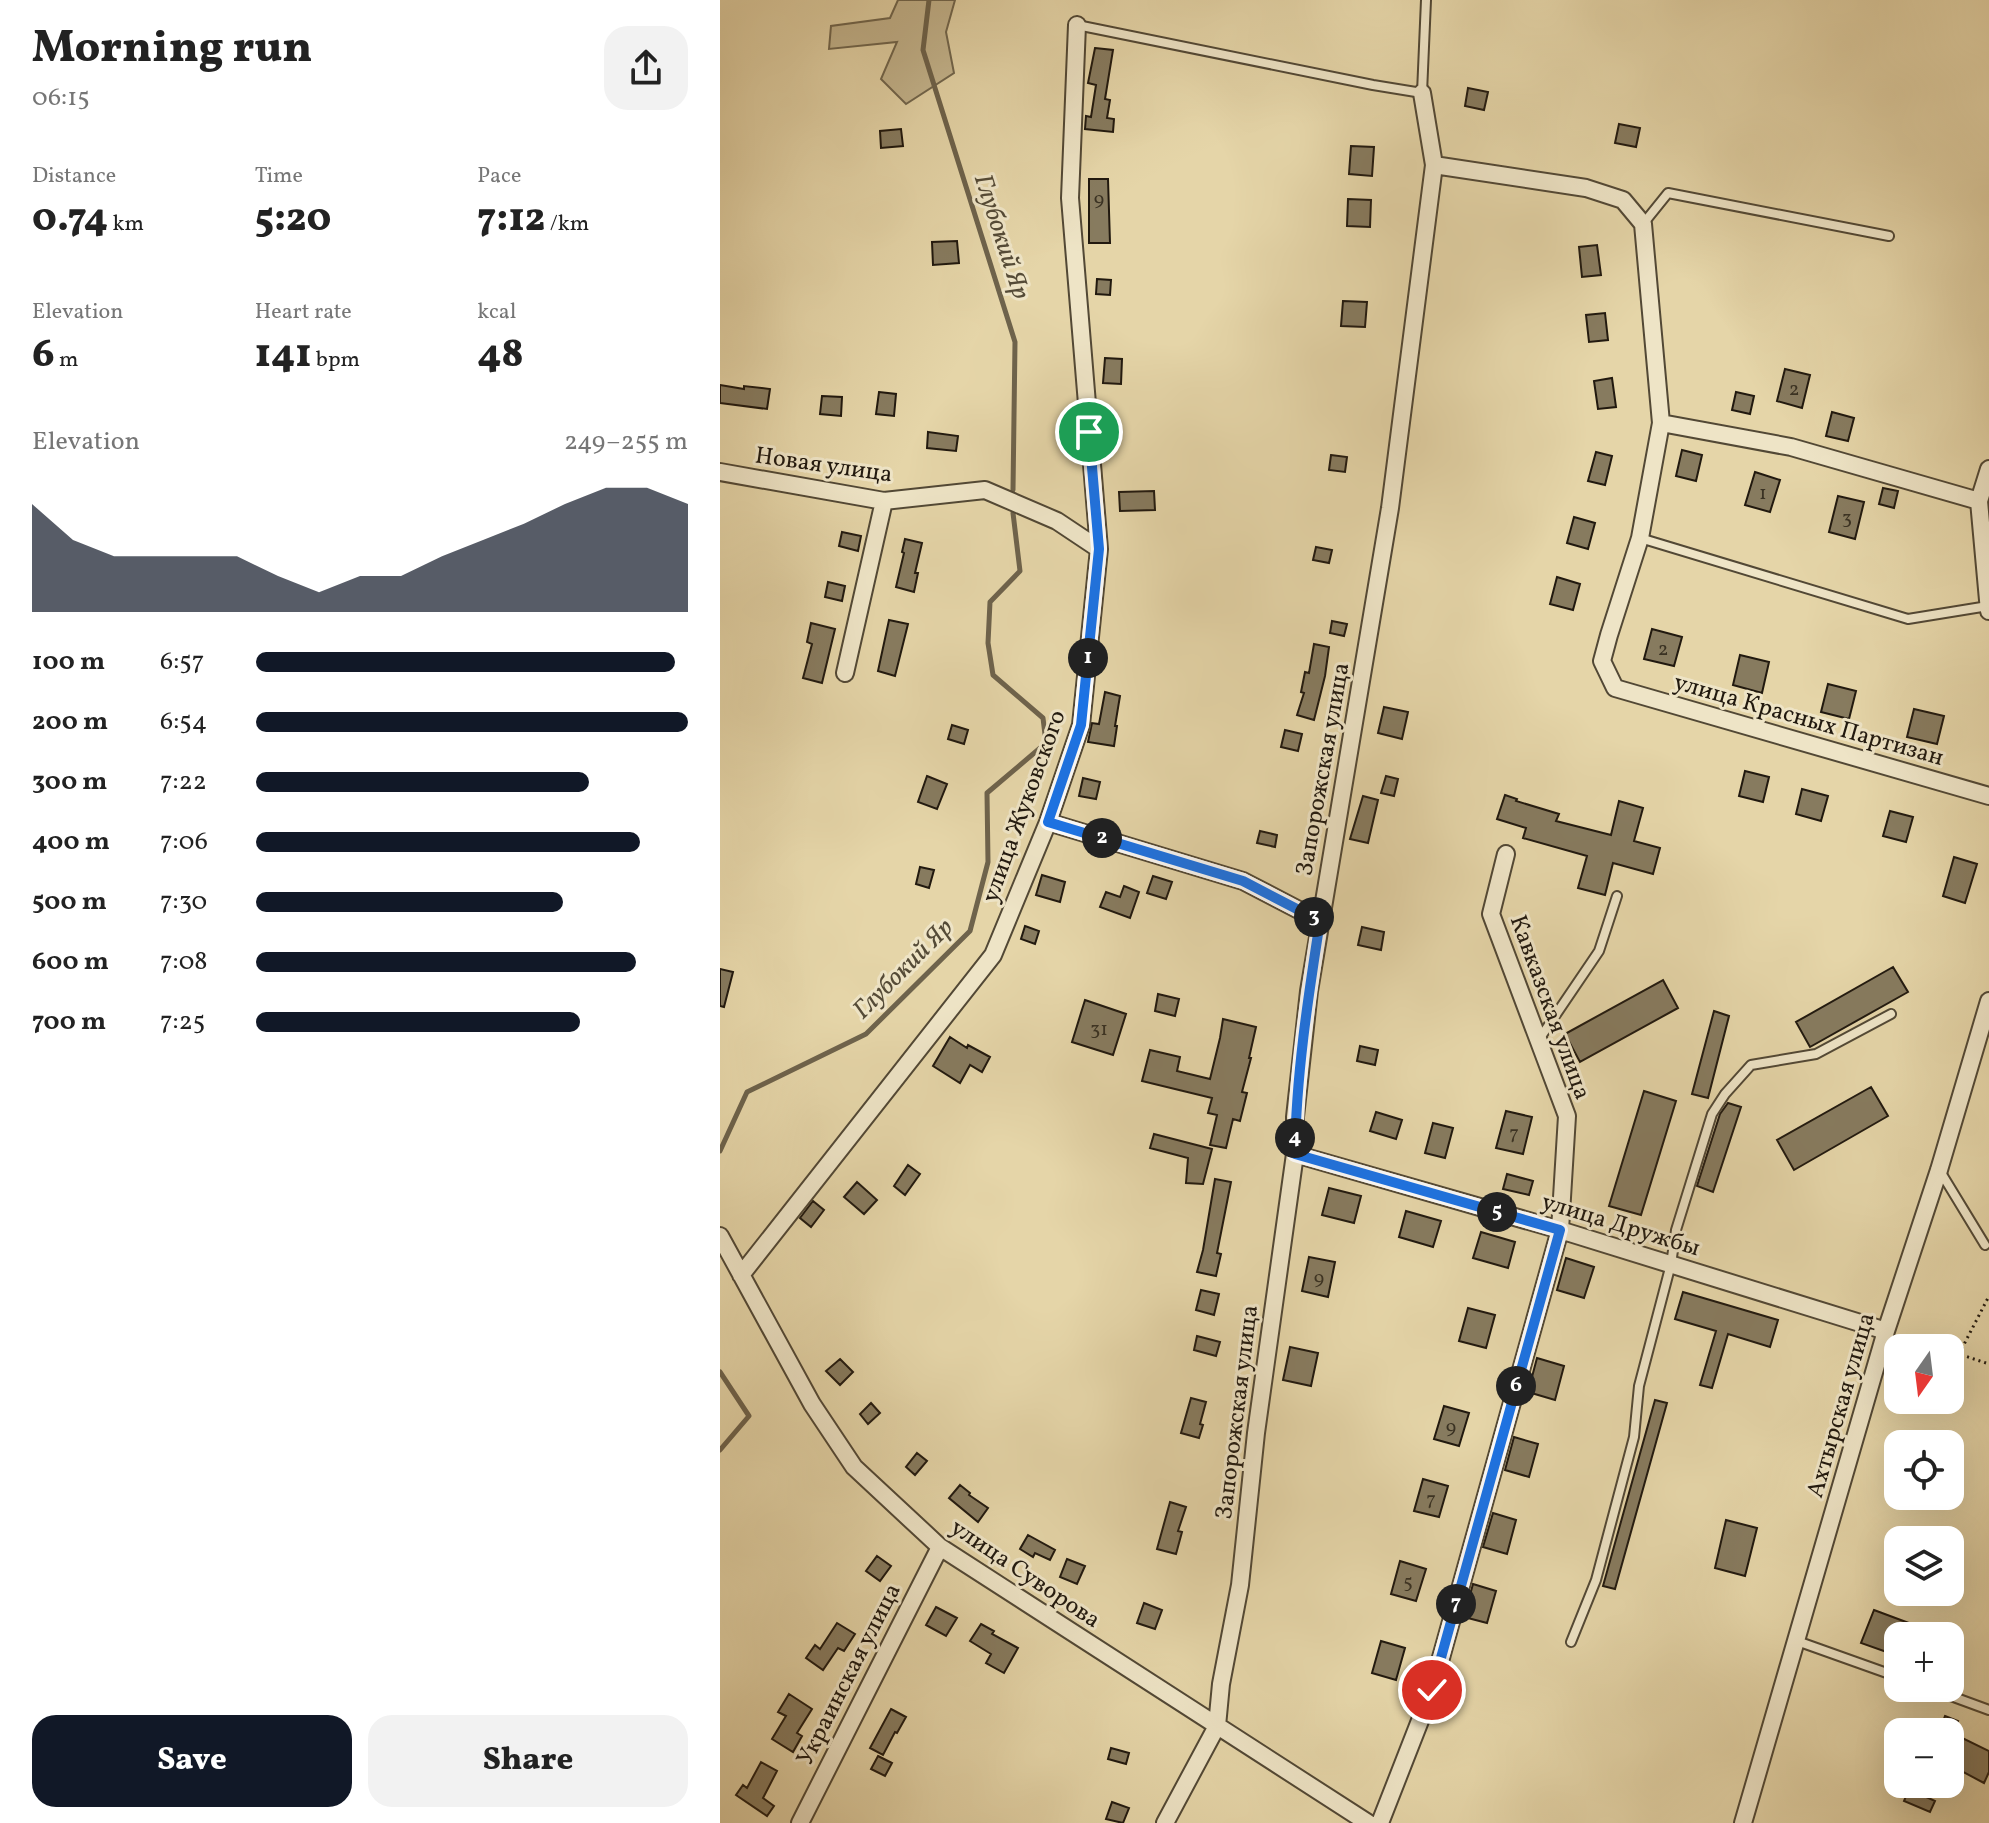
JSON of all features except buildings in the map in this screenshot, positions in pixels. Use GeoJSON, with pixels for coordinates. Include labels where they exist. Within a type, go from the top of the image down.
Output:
{"type":"FeatureCollection","features":[{"type":"Feature","properties":{"kind":"street","name":"улица Жуковского"},"geometry":{"type":"LineString","coordinates":[[741,1275],[993,955],[1048,822],[1081,725],[1099,549],[1070,198],[1077,25]]}},
{"type":"Feature","properties":{"kind":"street","name":"Запорожская улица"},"geometry":{"type":"LineString","coordinates":[[1165,1823],[1217,1726],[1221,1684],[1240,1585],[1256,1433],[1295,1154],[1295,1117],[1309,991],[1390,508],[1434,165],[1422,93]]}},
{"type":"Feature","properties":{"kind":"street"},"geometry":{"type":"LineString","coordinates":[[1434,165],[1586,188],[1623,200],[1643,224],[1661,423],[1640,538]]}},
{"type":"Feature","properties":{"kind":"street"},"geometry":{"type":"LineString","coordinates":[[1661,423],[1791,447],[1979,501]]}},
{"type":"Feature","properties":{"kind":"street"},"geometry":{"type":"LineString","coordinates":[[1988,609],[1979,501],[1989,469]]}},
{"type":"Feature","properties":{"kind":"street","name":"Новая улица"},"geometry":{"type":"LineString","coordinates":[[720,472],[884,501],[985,490],[1057,521],[1099,549]]}},
{"type":"Feature","properties":{"kind":"street"},"geometry":{"type":"LineString","coordinates":[[845,673],[884,501]]}},
{"type":"Feature","properties":{"kind":"street","name":"улица Красных Партизан"},"geometry":{"type":"LineString","coordinates":[[1640,538],[1602,661],[1615,688],[1989,796]]}},
{"type":"Feature","properties":{"kind":"street"},"geometry":{"type":"LineString","coordinates":[[1048,822],[1243,881],[1320,921]]}},
{"type":"Feature","properties":{"kind":"street","name":"Кавказская улица"},"geometry":{"type":"LineString","coordinates":[[1380,1823],[1432,1690],[1560,1230],[1567,1116],[1491,914],[1506,854]]}},
{"type":"Feature","properties":{"kind":"street","name":"Ахтырская улица"},"geometry":{"type":"LineString","coordinates":[[1743,1823],[1886,1331],[1939,1170],[1989,1001]]}},
{"type":"Feature","properties":{"kind":"street","name":"улица Дружбы"},"geometry":{"type":"LineString","coordinates":[[1295,1154],[1560,1230],[1886,1331]]}},
{"type":"Feature","properties":{"kind":"street","name":"улица Суворова"},"geometry":{"type":"LineString","coordinates":[[720,1236],[812,1404],[854,1467],[940,1547],[1368,1823]]}},
{"type":"Feature","properties":{"kind":"street","name":"Украинская улица"},"geometry":{"type":"LineString","coordinates":[[800,1823],[940,1547]]}},
{"type":"Feature","properties":{"kind":"lane"},"geometry":{"type":"LineString","coordinates":[[1077,25],[1422,93],[1426,0]]}},
{"type":"Feature","properties":{"kind":"lane"},"geometry":{"type":"LineString","coordinates":[[1643,224],[1668,193],[1889,236]]}},
{"type":"Feature","properties":{"kind":"lane"},"geometry":{"type":"LineString","coordinates":[[1640,538],[1908,619],[1988,609]]}},
{"type":"Feature","properties":{"kind":"lane"},"geometry":{"type":"LineString","coordinates":[[1538,1041],[1599,951],[1617,896]]}},
{"type":"Feature","properties":{"kind":"lane"},"geometry":{"type":"LineString","coordinates":[[1571,1642],[1596,1580],[1634,1437],[1639,1386],[1671,1264],[1676,1230],[1712,1114],[1751,1065],[1816,1054],[1891,1014]]}},
{"type":"Feature","properties":{"kind":"lane"},"geometry":{"type":"LineString","coordinates":[[1939,1170],[1985,1245]]}},
{"type":"Feature","properties":{"kind":"lane"},"geometry":{"type":"LineString","coordinates":[[1797,1641],[1884,1672]]}},
{"type":"Feature","properties":{"kind":"lane"},"geometry":{"type":"LineString","coordinates":[[1964,1701],[1989,1710]]}},
{"type":"Feature","properties":{"kind":"path"},"geometry":{"type":"LineString","coordinates":[[1964,1344],[1989,1296]]}},
{"type":"Feature","properties":{"kind":"path"},"geometry":{"type":"LineString","coordinates":[[1886,1331],[1896,1334]]}},
{"type":"Feature","properties":{"kind":"path"},"geometry":{"type":"LineString","coordinates":[[1964,1356],[1989,1364]]}},
{"type":"Feature","properties":{"kind":"shaded area"},"geometry":{"type":"Polygon","coordinates":[[[898,0],[955,0],[946,32],[954,73],[906,104],[881,79],[897,42],[829,49],[831,26],[890,18],[898,0]]]}},
{"type":"Feature","properties":{"kind":"waterway","name":"Глубокий Яр"},"geometry":{"type":"LineString","coordinates":[[929,0],[923,50],[1015,342],[1013,490]]}},
{"type":"Feature","properties":{"kind":"waterway","name":"Глубокий Яр"},"geometry":{"type":"LineString","coordinates":[[720,1151],[747,1092],[866,1034],[970,931],[988,862],[987,793],[1046,743],[1043,718],[993,675],[988,643],[990,602],[1020,571],[1013,513]]}},
{"type":"Feature","properties":{"kind":"waterway","name":"Глубокий Яр"},"geometry":{"type":"LineString","coordinates":[[720,1372],[749,1416],[720,1450]]}},
{"type":"Feature","properties":{"kind":"route"},"geometry":{"type":"LineString","coordinates":[[1089,432],[1099,549],[1081,725],[1048,822],[1243,881],[1320,921],[1295,1117],[1295,1154],[1560,1230],[1432,1690]]}}]}
